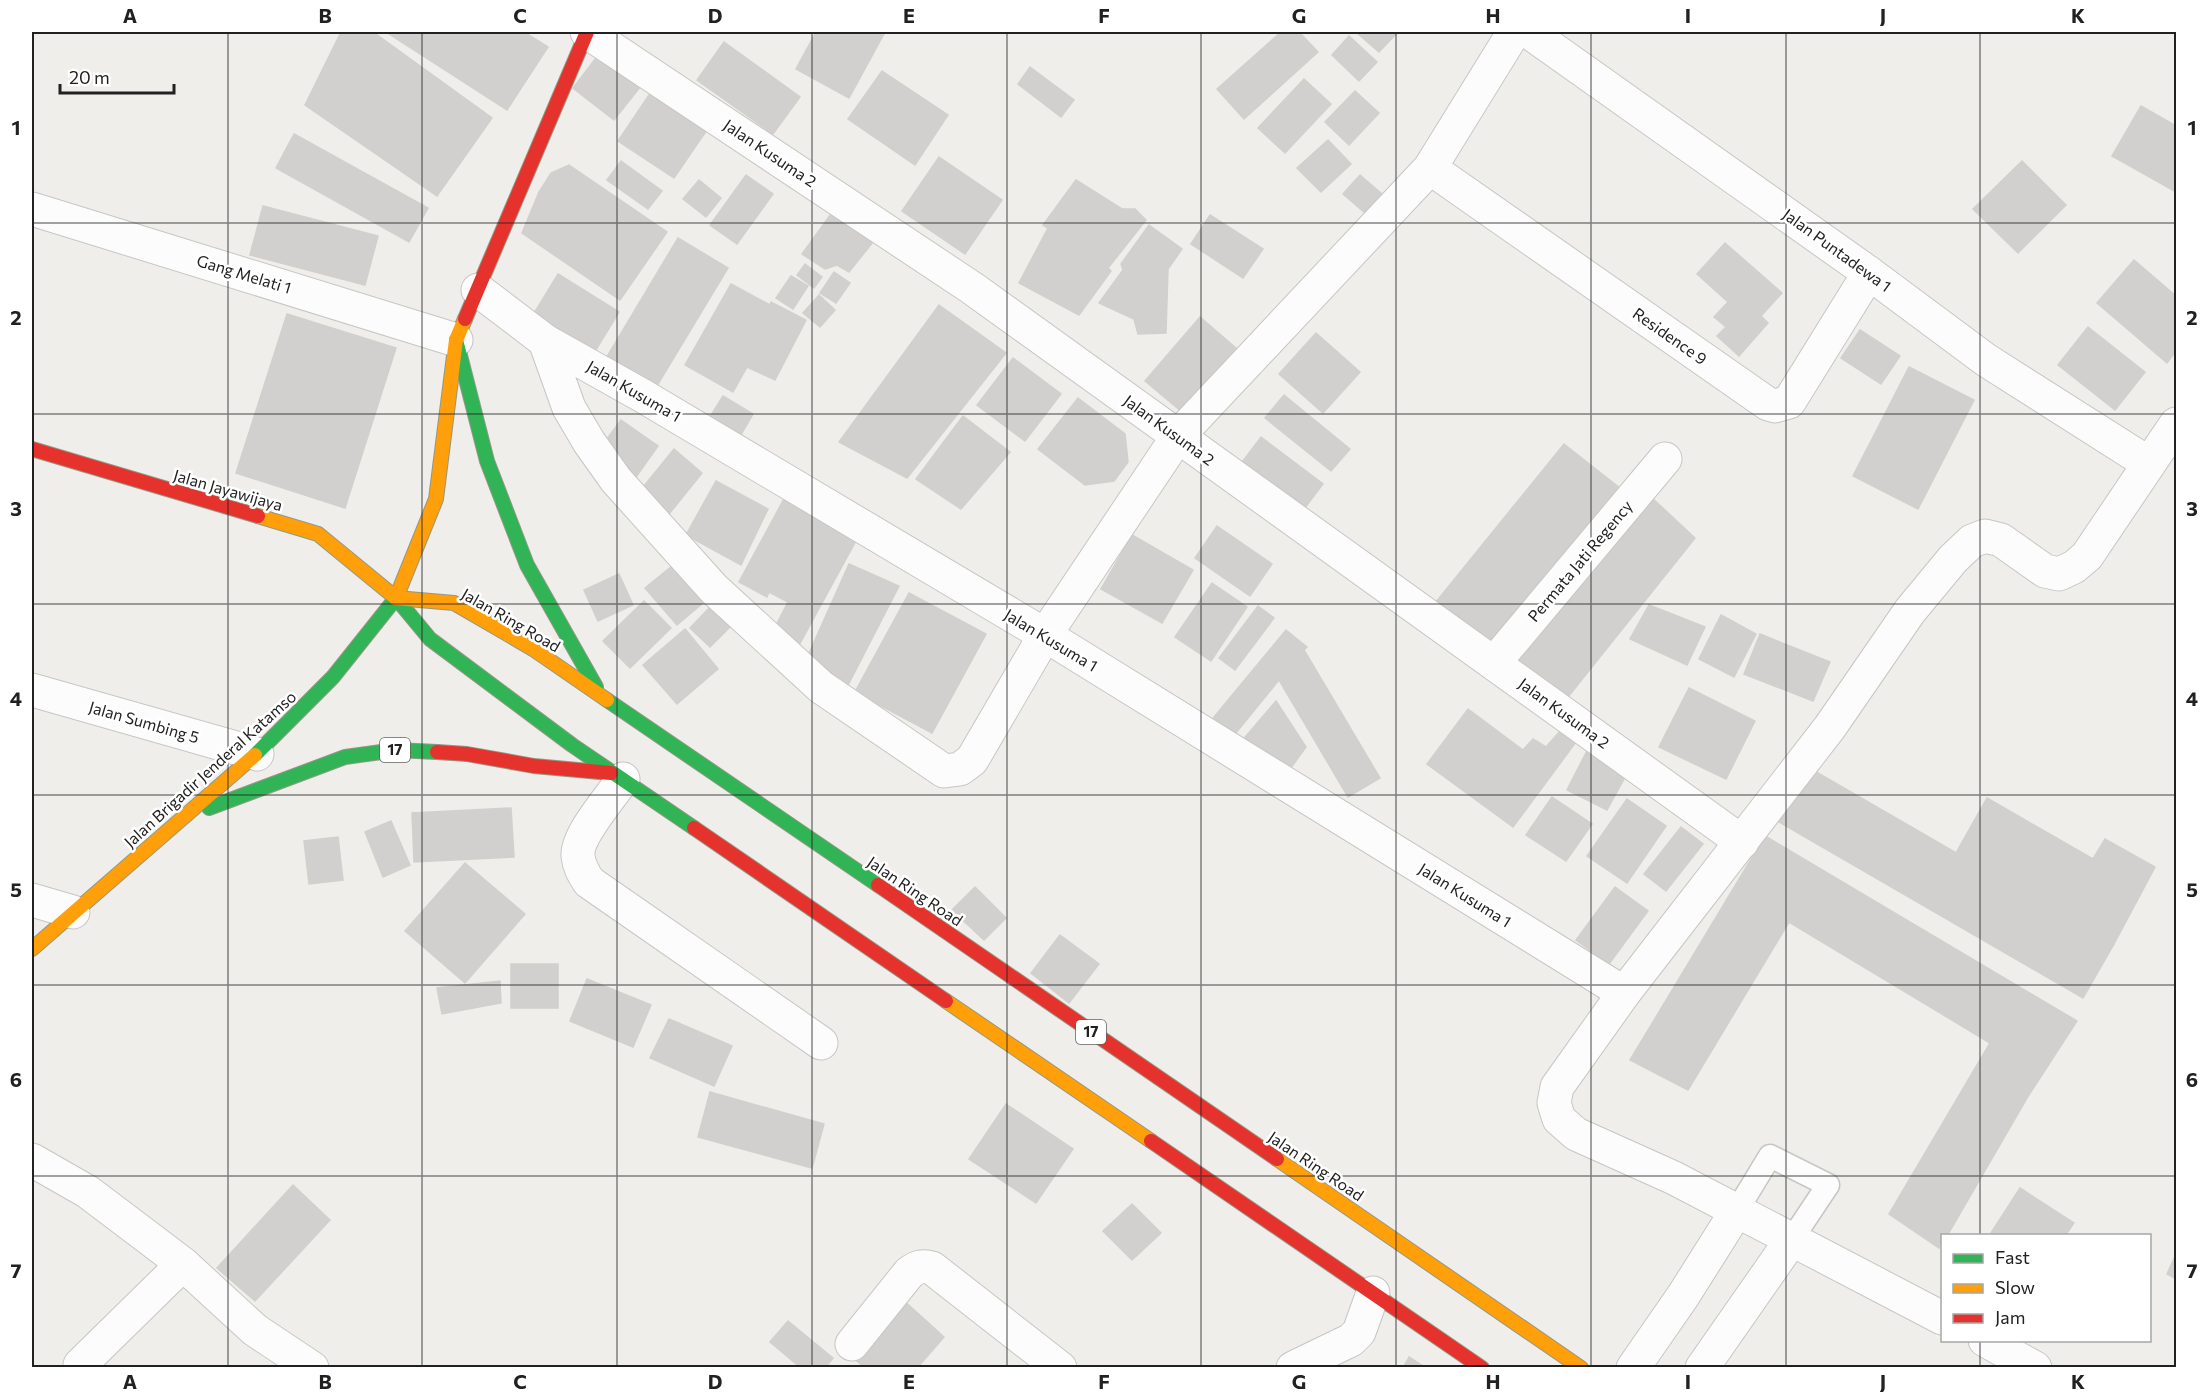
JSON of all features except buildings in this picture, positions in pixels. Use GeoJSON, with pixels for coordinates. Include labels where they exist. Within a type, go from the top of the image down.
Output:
{"type":"FeatureCollection","features":[{"type":"Feature","properties":{"kind":"main road","name":"Jalan Brigadir Jenderal Katamso"},"geometry":{"type":"LineString","coordinates":[[32,949],[257,754],[333,676],[396,598],[436,498],[456,340],[587,32]]}},
{"type":"Feature","properties":{"kind":"main road"},"geometry":{"type":"LineString","coordinates":[[456,340],[487,461],[528,565],[602,697]]}},
{"type":"Feature","properties":{"kind":"main road","name":"Jalan Jayawijaya"},"geometry":{"type":"LineString","coordinates":[[32,449],[318,534],[396,598]]}},
{"type":"Feature","properties":{"kind":"main road","name":"Jalan Ring Road"},"geometry":{"type":"LineString","coordinates":[[396,598],[454,603],[533,649],[1581,1368]]}},
{"type":"Feature","properties":{"kind":"main road","name":"17"},"geometry":{"type":"LineString","coordinates":[[396,598],[430,639],[618,776],[1482,1368]]}},
{"type":"Feature","properties":{"kind":"main road","name":"17"},"geometry":{"type":"LineString","coordinates":[[187,816],[345,757],[396,750],[467,754],[618,776]]}},
{"type":"Feature","properties":{"kind":"street","name":"Jalan Kusuma 2"},"geometry":{"type":"LineString","coordinates":[[587,32],[972,288],[1742,842]]}},
{"type":"Feature","properties":{"kind":"street"},"geometry":{"type":"LineString","coordinates":[[545,341],[569,408],[589,442],[616,480],[706,581],[821,687],[944,771],[960,769],[972,760],[1045,636],[1178,436],[1430,168],[1514,32]]}},
{"type":"Feature","properties":{"kind":"street","name":"Jalan Puntadewa 1"},"geometry":{"type":"LineString","coordinates":[[1529,32],[1869,273],[1986,360],[2148,463]]}},
{"type":"Feature","properties":{"kind":"street","name":"Residence 9"},"geometry":{"type":"LineString","coordinates":[[1430,168],[1768,404],[1775,406],[1789,402],[1869,273]]}},
{"type":"Feature","properties":{"kind":"street","name":"Gang Melati 1"},"geometry":{"type":"LineString","coordinates":[[32,208],[456,340]]}},
{"type":"Feature","properties":{"kind":"street","name":"Jalan Kusuma 1"},"geometry":{"type":"LineString","coordinates":[[478,290],[545,341],[643,396],[1045,636],[1624,993]]}},
{"type":"Feature","properties":{"kind":"street"},"geometry":{"type":"LineString","coordinates":[[1941,1317],[1674,1178],[1576,1134],[1559,1119],[1554,1103],[1557,1087],[1624,993],[1830,727],[1910,611],[1972,541],[1985,536],[2001,540],[2045,571],[2060,574],[2074,567],[2086,556],[2176,424]]}},
{"type":"Feature","properties":{"kind":"street","name":"Permata Jati Regency"},"geometry":{"type":"LineString","coordinates":[[1494,663],[1665,459]]}},
{"type":"Feature","properties":{"kind":"street","name":"Jalan Sumbing 5"},"geometry":{"type":"LineString","coordinates":[[32,690],[257,754]]}},
{"type":"Feature","properties":{"kind":"street"},"geometry":{"type":"LineString","coordinates":[[618,776],[582,839],[577,853],[580,868],[589,882],[821,1043]]}},
{"type":"Feature","properties":{"kind":"street"},"geometry":{"type":"LineString","coordinates":[[32,900],[73,912]]}},
{"type":"Feature","properties":{"kind":"street"},"geometry":{"type":"LineString","coordinates":[[32,1160],[88,1192],[183,1264],[255,1330],[312,1368]]}},
{"type":"Feature","properties":{"kind":"street"},"geometry":{"type":"LineString","coordinates":[[1633,1368],[1683,1296],[1736,1212]]}},
{"type":"Feature","properties":{"kind":"street"},"geometry":{"type":"LineString","coordinates":[[1702,1368],[1792,1239]]}},
{"type":"Feature","properties":{"kind":"street"},"geometry":{"type":"LineString","coordinates":[[80,1365],[183,1264]]}},
{"type":"Feature","properties":{"kind":"street"},"geometry":{"type":"LineString","coordinates":[[852,1344],[909,1273],[917,1267],[925,1266],[932,1268],[1060,1368]]}},
{"type":"Feature","properties":{"kind":"street"},"geometry":{"type":"LineString","coordinates":[[1293,1368],[1351,1340],[1359,1332],[1373,1293]]}},
{"type":"Feature","properties":{"kind":"street"},"geometry":{"type":"LineString","coordinates":[[1987,1342],[2028,1366]]}},
{"type":"Feature","properties":{"kind":"lane"},"geometry":{"type":"LineString","coordinates":[[1736,1212],[1770,1156],[1828,1185],[1792,1239]]}},
{"type":"Feature","properties":{"kind":"traffic: fast"},"geometry":{"type":"LineString","coordinates":[[456,340],[487,461],[527,565],[596,687]]}},
{"type":"Feature","properties":{"kind":"traffic: fast"},"geometry":{"type":"LineString","coordinates":[[396,598],[430,639],[572,745],[694,828]]}},
{"type":"Feature","properties":{"kind":"traffic: fast"},"geometry":{"type":"LineString","coordinates":[[255,755],[333,677],[396,598]]}},
{"type":"Feature","properties":{"kind":"traffic: fast"},"geometry":{"type":"LineString","coordinates":[[607,700],[878,885]]}},
{"type":"Feature","properties":{"kind":"traffic: fast"},"geometry":{"type":"LineString","coordinates":[[209,808],[345,757],[396,750],[437,752]]}},
{"type":"Feature","properties":{"kind":"traffic: slow"},"geometry":{"type":"LineString","coordinates":[[396,598],[436,499],[456,340],[465,319]]}},
{"type":"Feature","properties":{"kind":"traffic: slow"},"geometry":{"type":"LineString","coordinates":[[258,516],[318,534],[396,598]]}},
{"type":"Feature","properties":{"kind":"traffic: slow"},"geometry":{"type":"LineString","coordinates":[[396,598],[454,603],[533,649],[607,700]]}},
{"type":"Feature","properties":{"kind":"traffic: slow"},"geometry":{"type":"LineString","coordinates":[[32,949],[255,755]]}},
{"type":"Feature","properties":{"kind":"traffic: slow"},"geometry":{"type":"LineString","coordinates":[[946,1001],[1151,1141]]}},
{"type":"Feature","properties":{"kind":"traffic: slow"},"geometry":{"type":"LineString","coordinates":[[1277,1159],[1581,1368]]}},
{"type":"Feature","properties":{"kind":"traffic: jam"},"geometry":{"type":"LineString","coordinates":[[465,319],[587,32]]}},
{"type":"Feature","properties":{"kind":"traffic: jam"},"geometry":{"type":"LineString","coordinates":[[32,449],[258,516]]}},
{"type":"Feature","properties":{"kind":"traffic: jam"},"geometry":{"type":"LineString","coordinates":[[437,752],[467,754],[534,766],[611,773]]}},
{"type":"Feature","properties":{"kind":"traffic: jam"},"geometry":{"type":"LineString","coordinates":[[694,828],[946,1001]]}},
{"type":"Feature","properties":{"kind":"traffic: jam"},"geometry":{"type":"LineString","coordinates":[[878,885],[1277,1159]]}},
{"type":"Feature","properties":{"kind":"traffic: jam"},"geometry":{"type":"LineString","coordinates":[[1151,1141],[1482,1368]]}}]}
